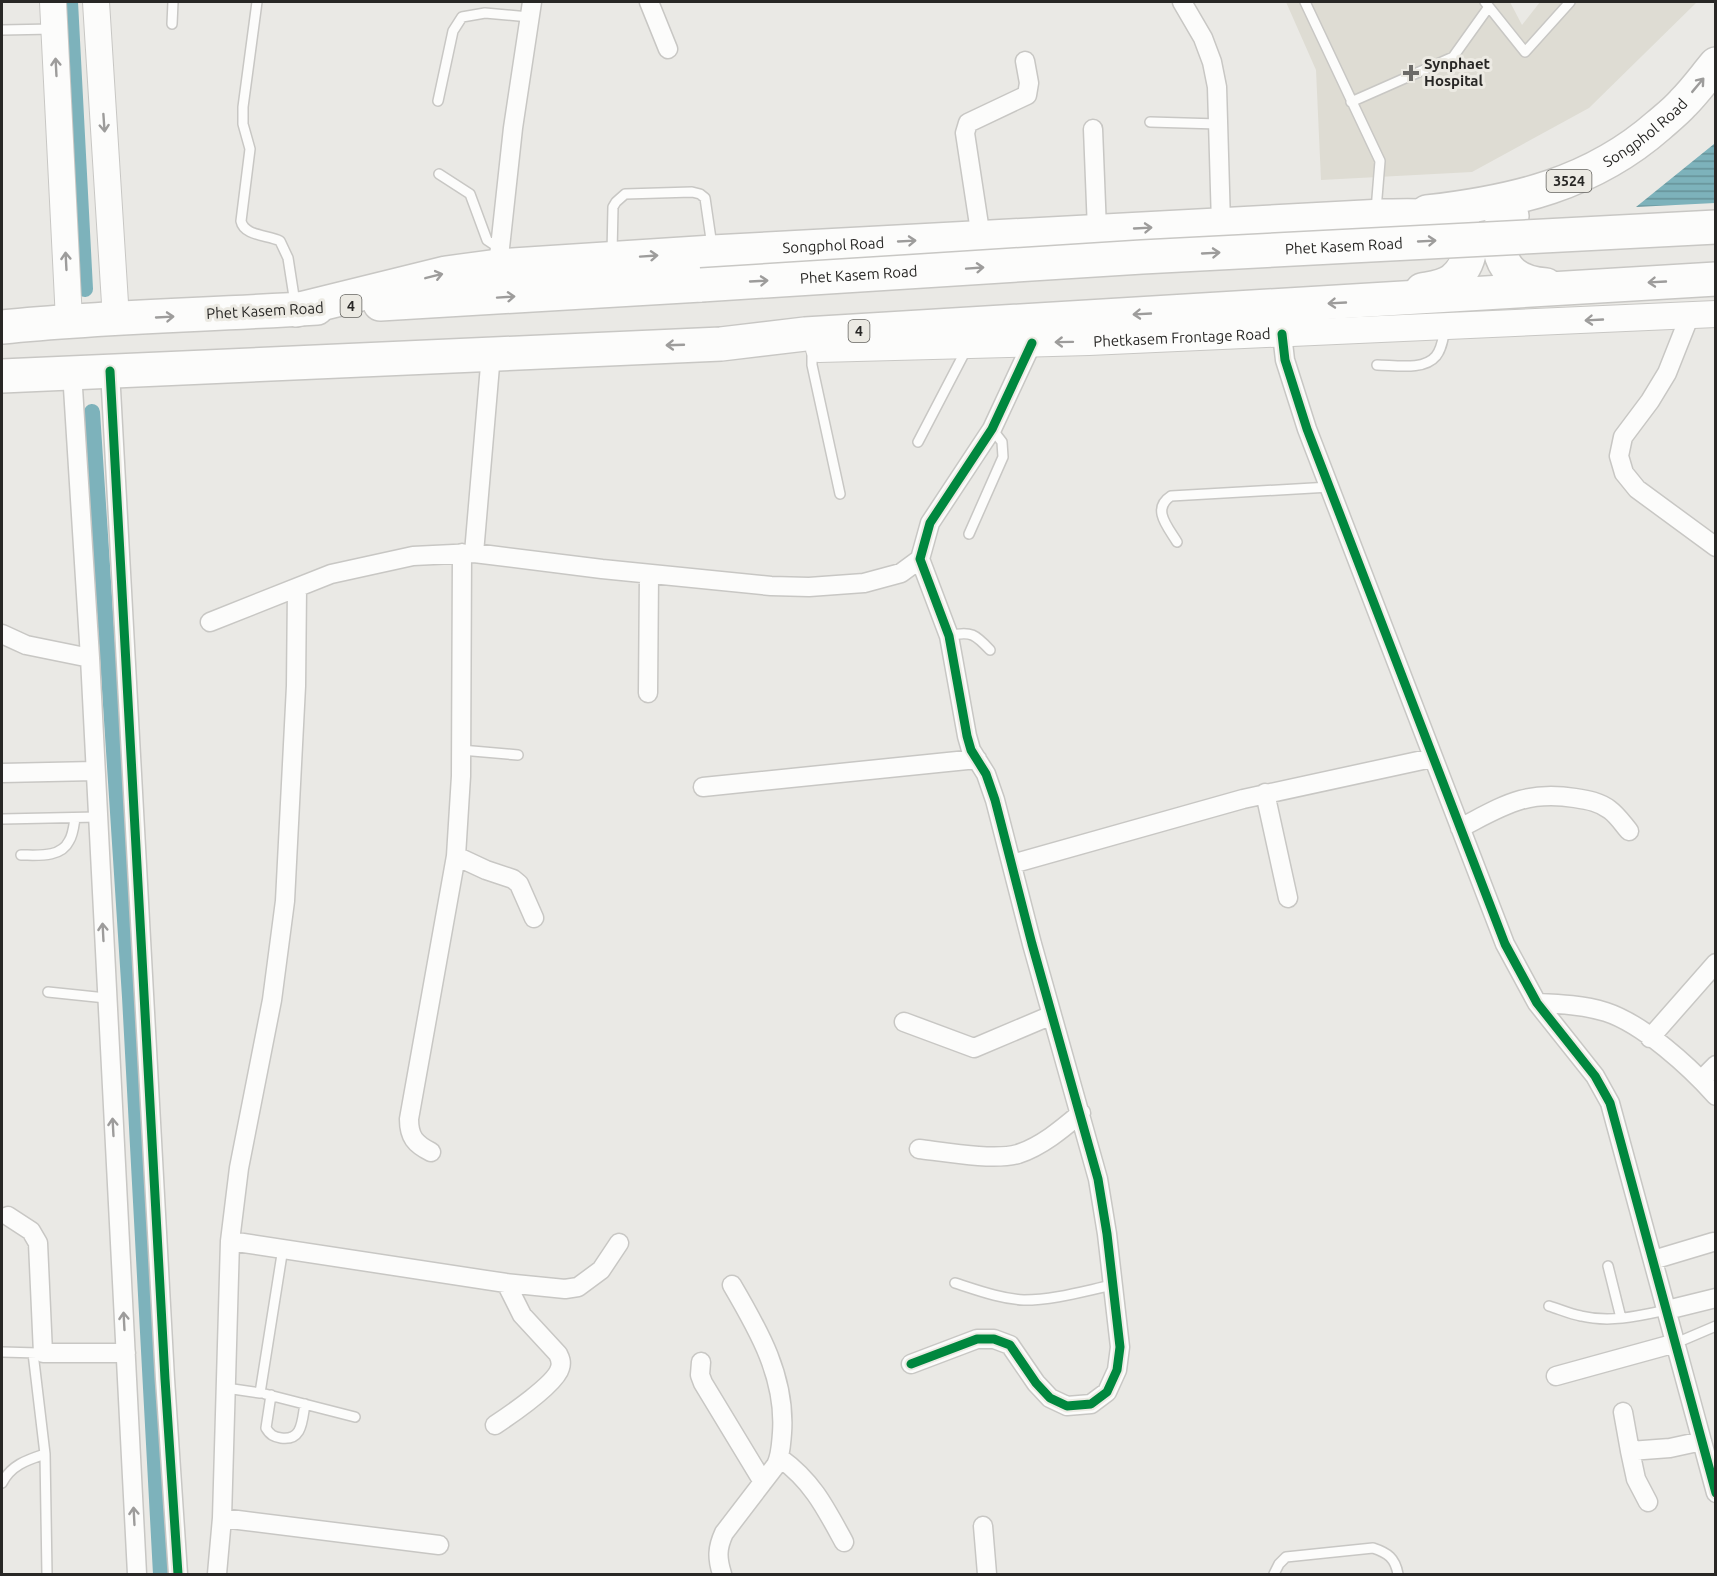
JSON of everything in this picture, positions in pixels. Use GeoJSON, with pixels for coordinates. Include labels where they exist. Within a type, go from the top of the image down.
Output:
{"type":"FeatureCollection","features":[{"type":"Feature","properties":{"kind":"highway","name":"Songphol Road"},"geometry":{"type":"LineString","coordinates":[[296,310],[446,273],[498,257],[612,258],[1379,216],[1471,207],[1533,194],[1577,178],[1637,145],[1682,105],[1716,64]]}},
{"type":"Feature","properties":{"kind":"highway"},"geometry":{"type":"LineString","coordinates":[[1571,286],[1542,285],[1517,278],[1507,269],[1500,257],[1497,249],[1497,231],[1508,218],[1564,189],[1577,178]]}},
{"type":"Feature","properties":{"kind":"highway"},"geometry":{"type":"LineString","coordinates":[[1373,300],[1436,288],[1452,281],[1468,260],[1470,246],[1464,230],[1454,221],[1418,216],[1379,216]]}},
{"type":"Feature","properties":{"kind":"highway","name":"Phet Kasem Road"},"geometry":{"type":"LineString","coordinates":[[2,327],[69,320],[116,320],[296,310],[1154,256],[1716,227]]}},
{"type":"Feature","properties":{"kind":"highway","name":"4"},"geometry":{"type":"LineString","coordinates":[[2,376],[721,344],[805,334],[1716,279]]}},
{"type":"Feature","properties":{"kind":"main road"},"geometry":{"type":"LineString","coordinates":[[53,2],[44,29],[69,320]]}},
{"type":"Feature","properties":{"kind":"main road"},"geometry":{"type":"LineString","coordinates":[[96,2],[116,320]]}},
{"type":"Feature","properties":{"kind":"main road","name":"Phetkasem Frontage Road"},"geometry":{"type":"LineString","coordinates":[[721,344],[812,349],[1032,343],[1716,314]]}},
{"type":"Feature","properties":{"kind":"street"},"geometry":{"type":"LineString","coordinates":[[649,2],[668,49]]}},
{"type":"Feature","properties":{"kind":"street"},"geometry":{"type":"LineString","coordinates":[[1182,2],[1203,38],[1212,62],[1216,87],[1221,224]]}},
{"type":"Feature","properties":{"kind":"street"},"geometry":{"type":"LineString","coordinates":[[498,257],[513,128],[531,10]]}},
{"type":"Feature","properties":{"kind":"street"},"geometry":{"type":"LineString","coordinates":[[981,238],[965,133],[968,123],[1027,95],[1029,82],[1025,61]]}},
{"type":"Feature","properties":{"kind":"street"},"geometry":{"type":"LineString","coordinates":[[1093,129],[1097,230]]}},
{"type":"Feature","properties":{"kind":"street"},"geometry":{"type":"LineString","coordinates":[[1690,315],[1667,373],[1650,401],[1623,437],[1618,456],[1624,473],[1637,489],[1716,547]]}},
{"type":"Feature","properties":{"kind":"street"},"geometry":{"type":"LineString","coordinates":[[1282,334],[1285,360],[1307,429],[1505,944],[1537,1003],[1595,1076],[1610,1103],[1716,1493]]}},
{"type":"Feature","properties":{"kind":"street"},"geometry":{"type":"LineString","coordinates":[[911,1364],[977,1339],[994,1339],[1010,1345],[1036,1383],[1050,1398],[1067,1406],[1090,1404],[1107,1392],[1117,1370],[1120,1347],[1098,1179],[986,774],[971,750],[967,736],[949,636],[920,559],[930,523],[992,429],[1032,343]]}},
{"type":"Feature","properties":{"kind":"street"},"geometry":{"type":"LineString","coordinates":[[431,1152],[418,1146],[411,1138],[409,1119],[456,856],[468,553],[491,354]]}},
{"type":"Feature","properties":{"kind":"street"},"geometry":{"type":"LineString","coordinates":[[110,371],[164,1367],[178,1575]]}},
{"type":"Feature","properties":{"kind":"street"},"geometry":{"type":"LineString","coordinates":[[72,372],[90,658],[137,1575]]}},
{"type":"Feature","properties":{"kind":"street"},"geometry":{"type":"LineString","coordinates":[[210,622],[332,574],[413,556],[468,553],[771,586],[838,586],[864,582],[902,573],[920,559]]}},
{"type":"Feature","properties":{"kind":"street"},"geometry":{"type":"LineString","coordinates":[[648,693],[649,574]]}},
{"type":"Feature","properties":{"kind":"street"},"geometry":{"type":"LineString","coordinates":[[217,1575],[222,1518],[230,1241],[239,1168],[272,1000],[285,901],[296,686],[297,588]]}},
{"type":"Feature","properties":{"kind":"street"},"geometry":{"type":"LineString","coordinates":[[2,634],[26,645],[90,658]]}},
{"type":"Feature","properties":{"kind":"street"},"geometry":{"type":"LineString","coordinates":[[1012,864],[1265,793],[1432,758]]}},
{"type":"Feature","properties":{"kind":"street"},"geometry":{"type":"LineString","coordinates":[[703,787],[976,759]]}},
{"type":"Feature","properties":{"kind":"street"},"geometry":{"type":"LineString","coordinates":[[2,773],[95,771]]}},
{"type":"Feature","properties":{"kind":"street"},"geometry":{"type":"LineString","coordinates":[[1265,793],[1288,898]]}},
{"type":"Feature","properties":{"kind":"street"},"geometry":{"type":"LineString","coordinates":[[1460,828],[1513,801],[1536,796],[1560,796],[1593,800],[1612,810],[1629,831]]}},
{"type":"Feature","properties":{"kind":"street"},"geometry":{"type":"LineString","coordinates":[[456,856],[513,879],[519,884],[534,918]]}},
{"type":"Feature","properties":{"kind":"street"},"geometry":{"type":"LineString","coordinates":[[1650,1038],[1716,963]]}},
{"type":"Feature","properties":{"kind":"street"},"geometry":{"type":"LineString","coordinates":[[1537,1003],[1579,1005],[1608,1013],[1633,1025],[1701,1080],[1716,1096]]}},
{"type":"Feature","properties":{"kind":"street"},"geometry":{"type":"LineString","coordinates":[[904,1022],[974,1048],[1052,1015]]}},
{"type":"Feature","properties":{"kind":"street"},"geometry":{"type":"LineString","coordinates":[[1701,1080],[1716,1065]]}},
{"type":"Feature","properties":{"kind":"street"},"geometry":{"type":"LineString","coordinates":[[919,1149],[972,1155],[1015,1155],[1034,1147],[1060,1131],[1081,1113]]}},
{"type":"Feature","properties":{"kind":"street"},"geometry":{"type":"LineString","coordinates":[[8,1216],[31,1231],[38,1243],[38,1353],[126,1353]]}},
{"type":"Feature","properties":{"kind":"street"},"geometry":{"type":"LineString","coordinates":[[230,1241],[506,1283],[565,1288],[578,1287],[601,1270],[619,1244]]}},
{"type":"Feature","properties":{"kind":"street"},"geometry":{"type":"LineString","coordinates":[[1653,1260],[1713,1242]]}},
{"type":"Feature","properties":{"kind":"street"},"geometry":{"type":"LineString","coordinates":[[495,1425],[518,1409],[555,1377],[560,1369],[561,1361],[558,1354],[522,1315],[506,1283]]}},
{"type":"Feature","properties":{"kind":"street"},"geometry":{"type":"LineString","coordinates":[[722,1575],[718,1559],[718,1545],[724,1533],[780,1458],[783,1405],[769,1352],[732,1285]]}},
{"type":"Feature","properties":{"kind":"street"},"geometry":{"type":"LineString","coordinates":[[1667,1310],[1716,1298]]}},
{"type":"Feature","properties":{"kind":"street"},"geometry":{"type":"LineString","coordinates":[[1556,1376],[1676,1343]]}},
{"type":"Feature","properties":{"kind":"street"},"geometry":{"type":"LineString","coordinates":[[701,1362],[700,1375],[703,1383],[763,1482]]}},
{"type":"Feature","properties":{"kind":"street"},"geometry":{"type":"LineString","coordinates":[[1623,1412],[1636,1479],[1648,1502]]}},
{"type":"Feature","properties":{"kind":"street"},"geometry":{"type":"LineString","coordinates":[[1630,1450],[1670,1448],[1702,1441]]}},
{"type":"Feature","properties":{"kind":"street"},"geometry":{"type":"LineString","coordinates":[[780,1458],[798,1471],[808,1483],[844,1542]]}},
{"type":"Feature","properties":{"kind":"street"},"geometry":{"type":"LineString","coordinates":[[222,1518],[439,1545]]}},
{"type":"Feature","properties":{"kind":"street"},"geometry":{"type":"LineString","coordinates":[[983,1526],[987,1575]]}},
{"type":"Feature","properties":{"kind":"lane"},"geometry":{"type":"LineString","coordinates":[[172,24],[173,2]]}},
{"type":"Feature","properties":{"kind":"lane"},"geometry":{"type":"LineString","coordinates":[[257,2],[243,107],[243,124],[250,149],[241,221],[242,227],[247,231],[280,241],[288,258],[296,310]]}},
{"type":"Feature","properties":{"kind":"lane"},"geometry":{"type":"LineString","coordinates":[[1305,2],[1380,161],[1379,216]]}},
{"type":"Feature","properties":{"kind":"lane"},"geometry":{"type":"LineString","coordinates":[[1351,102],[1453,57],[1486,4],[1525,52],[1570,2]]}},
{"type":"Feature","properties":{"kind":"lane"},"geometry":{"type":"LineString","coordinates":[[438,101],[453,32],[462,17],[531,10]]}},
{"type":"Feature","properties":{"kind":"lane"},"geometry":{"type":"LineString","coordinates":[[2,30],[44,29]]}},
{"type":"Feature","properties":{"kind":"lane"},"geometry":{"type":"LineString","coordinates":[[1150,122],[1218,124]]}},
{"type":"Feature","properties":{"kind":"lane"},"geometry":{"type":"LineString","coordinates":[[439,174],[470,194],[487,240],[498,257]]}},
{"type":"Feature","properties":{"kind":"lane"},"geometry":{"type":"LineString","coordinates":[[612,258],[614,207],[625,194],[692,192],[700,194],[705,198],[713,252]]}},
{"type":"Feature","properties":{"kind":"lane"},"geometry":{"type":"LineString","coordinates":[[1377,365],[1413,365],[1428,362],[1436,357],[1440,350],[1446,326]]}},
{"type":"Feature","properties":{"kind":"lane"},"geometry":{"type":"LineString","coordinates":[[918,442],[969,344]]}},
{"type":"Feature","properties":{"kind":"lane"},"geometry":{"type":"LineString","coordinates":[[812,349],[812,365],[840,494]]}},
{"type":"Feature","properties":{"kind":"lane"},"geometry":{"type":"LineString","coordinates":[[969,534],[1003,457],[1002,442],[992,429]]}},
{"type":"Feature","properties":{"kind":"lane"},"geometry":{"type":"LineString","coordinates":[[1177,542],[1161,514],[1161,507],[1171,496],[1330,487]]}},
{"type":"Feature","properties":{"kind":"lane"},"geometry":{"type":"LineString","coordinates":[[949,636],[963,632],[972,634],[979,638],[990,651]]}},
{"type":"Feature","properties":{"kind":"lane"},"geometry":{"type":"LineString","coordinates":[[461,750],[518,755]]}},
{"type":"Feature","properties":{"kind":"lane"},"geometry":{"type":"LineString","coordinates":[[2,819],[97,817]]}},
{"type":"Feature","properties":{"kind":"lane"},"geometry":{"type":"LineString","coordinates":[[21,855],[50,854],[62,851],[69,842],[75,818]]}},
{"type":"Feature","properties":{"kind":"lane"},"geometry":{"type":"LineString","coordinates":[[48,992],[106,998]]}},
{"type":"Feature","properties":{"kind":"lane"},"geometry":{"type":"LineString","coordinates":[[260,1393],[283,1248]]}},
{"type":"Feature","properties":{"kind":"lane"},"geometry":{"type":"LineString","coordinates":[[1608,1266],[1622,1318]]}},
{"type":"Feature","properties":{"kind":"lane"},"geometry":{"type":"LineString","coordinates":[[955,1283],[990,1294],[1024,1300],[1072,1294],[1113,1285]]}},
{"type":"Feature","properties":{"kind":"lane"},"geometry":{"type":"LineString","coordinates":[[1549,1306],[1581,1316],[1622,1318],[1667,1310]]}},
{"type":"Feature","properties":{"kind":"lane"},"geometry":{"type":"LineString","coordinates":[[1676,1343],[1716,1326]]}},
{"type":"Feature","properties":{"kind":"lane"},"geometry":{"type":"LineString","coordinates":[[2,1352],[38,1353],[45,1454],[47,1575]]}},
{"type":"Feature","properties":{"kind":"lane"},"geometry":{"type":"LineString","coordinates":[[226,1388],[270,1395],[355,1417]]}},
{"type":"Feature","properties":{"kind":"lane"},"geometry":{"type":"LineString","coordinates":[[270,1395],[266,1428],[269,1434],[277,1437],[290,1439],[296,1436],[300,1429],[305,1404]]}},
{"type":"Feature","properties":{"kind":"lane"},"geometry":{"type":"LineString","coordinates":[[2,1483],[9,1472],[20,1463],[45,1454]]}},
{"type":"Feature","properties":{"kind":"lane"},"geometry":{"type":"LineString","coordinates":[[1274,1575],[1278,1564],[1286,1557],[1373,1548],[1386,1552],[1393,1558],[1398,1575]]}},
{"type":"Feature","properties":{"kind":"shaded area"},"geometry":{"type":"Polygon","coordinates":[[[1286,2],[1510,2],[1522,25],[1540,2],[1697,2],[1589,108],[1472,172],[1321,180],[1316,70],[1286,2]]]}},
{"type":"Feature","properties":{"kind":"water"},"geometry":{"type":"Polygon","coordinates":[[[1715,142],[1715,203],[1636,207],[1714,144],[1715,142]]]}},
{"type":"Feature","properties":{"kind":"waterway"},"geometry":{"type":"LineString","coordinates":[[70,2],[85,289]]}},
{"type":"Feature","properties":{"kind":"waterway"},"geometry":{"type":"LineString","coordinates":[[92,412],[130,997],[161,1574]]}},
{"type":"Feature","properties":{"kind":"cycle path"},"geometry":{"type":"LineString","coordinates":[[1282,334],[1285,360],[1307,429],[1505,944],[1537,1003],[1595,1076],[1610,1103],[1716,1493]]}},
{"type":"Feature","properties":{"kind":"cycle path"},"geometry":{"type":"LineString","coordinates":[[911,1364],[977,1339],[994,1339],[1010,1345],[1036,1383],[1050,1398],[1067,1406],[1091,1404],[1107,1392],[1117,1370],[1120,1347],[1098,1179],[1032,944],[995,800],[986,774],[971,750],[967,736],[949,636],[920,559],[930,523],[992,429],[1032,343]]}},
{"type":"Feature","properties":{"kind":"cycle path"},"geometry":{"type":"LineString","coordinates":[[110,371],[165,1379],[178,1574]]}},
{"type":"Feature","properties":{"kind":"place","name":"Synphaet Hospital"},"geometry":{"type":"Point","coordinates":[1411,73]}}]}
